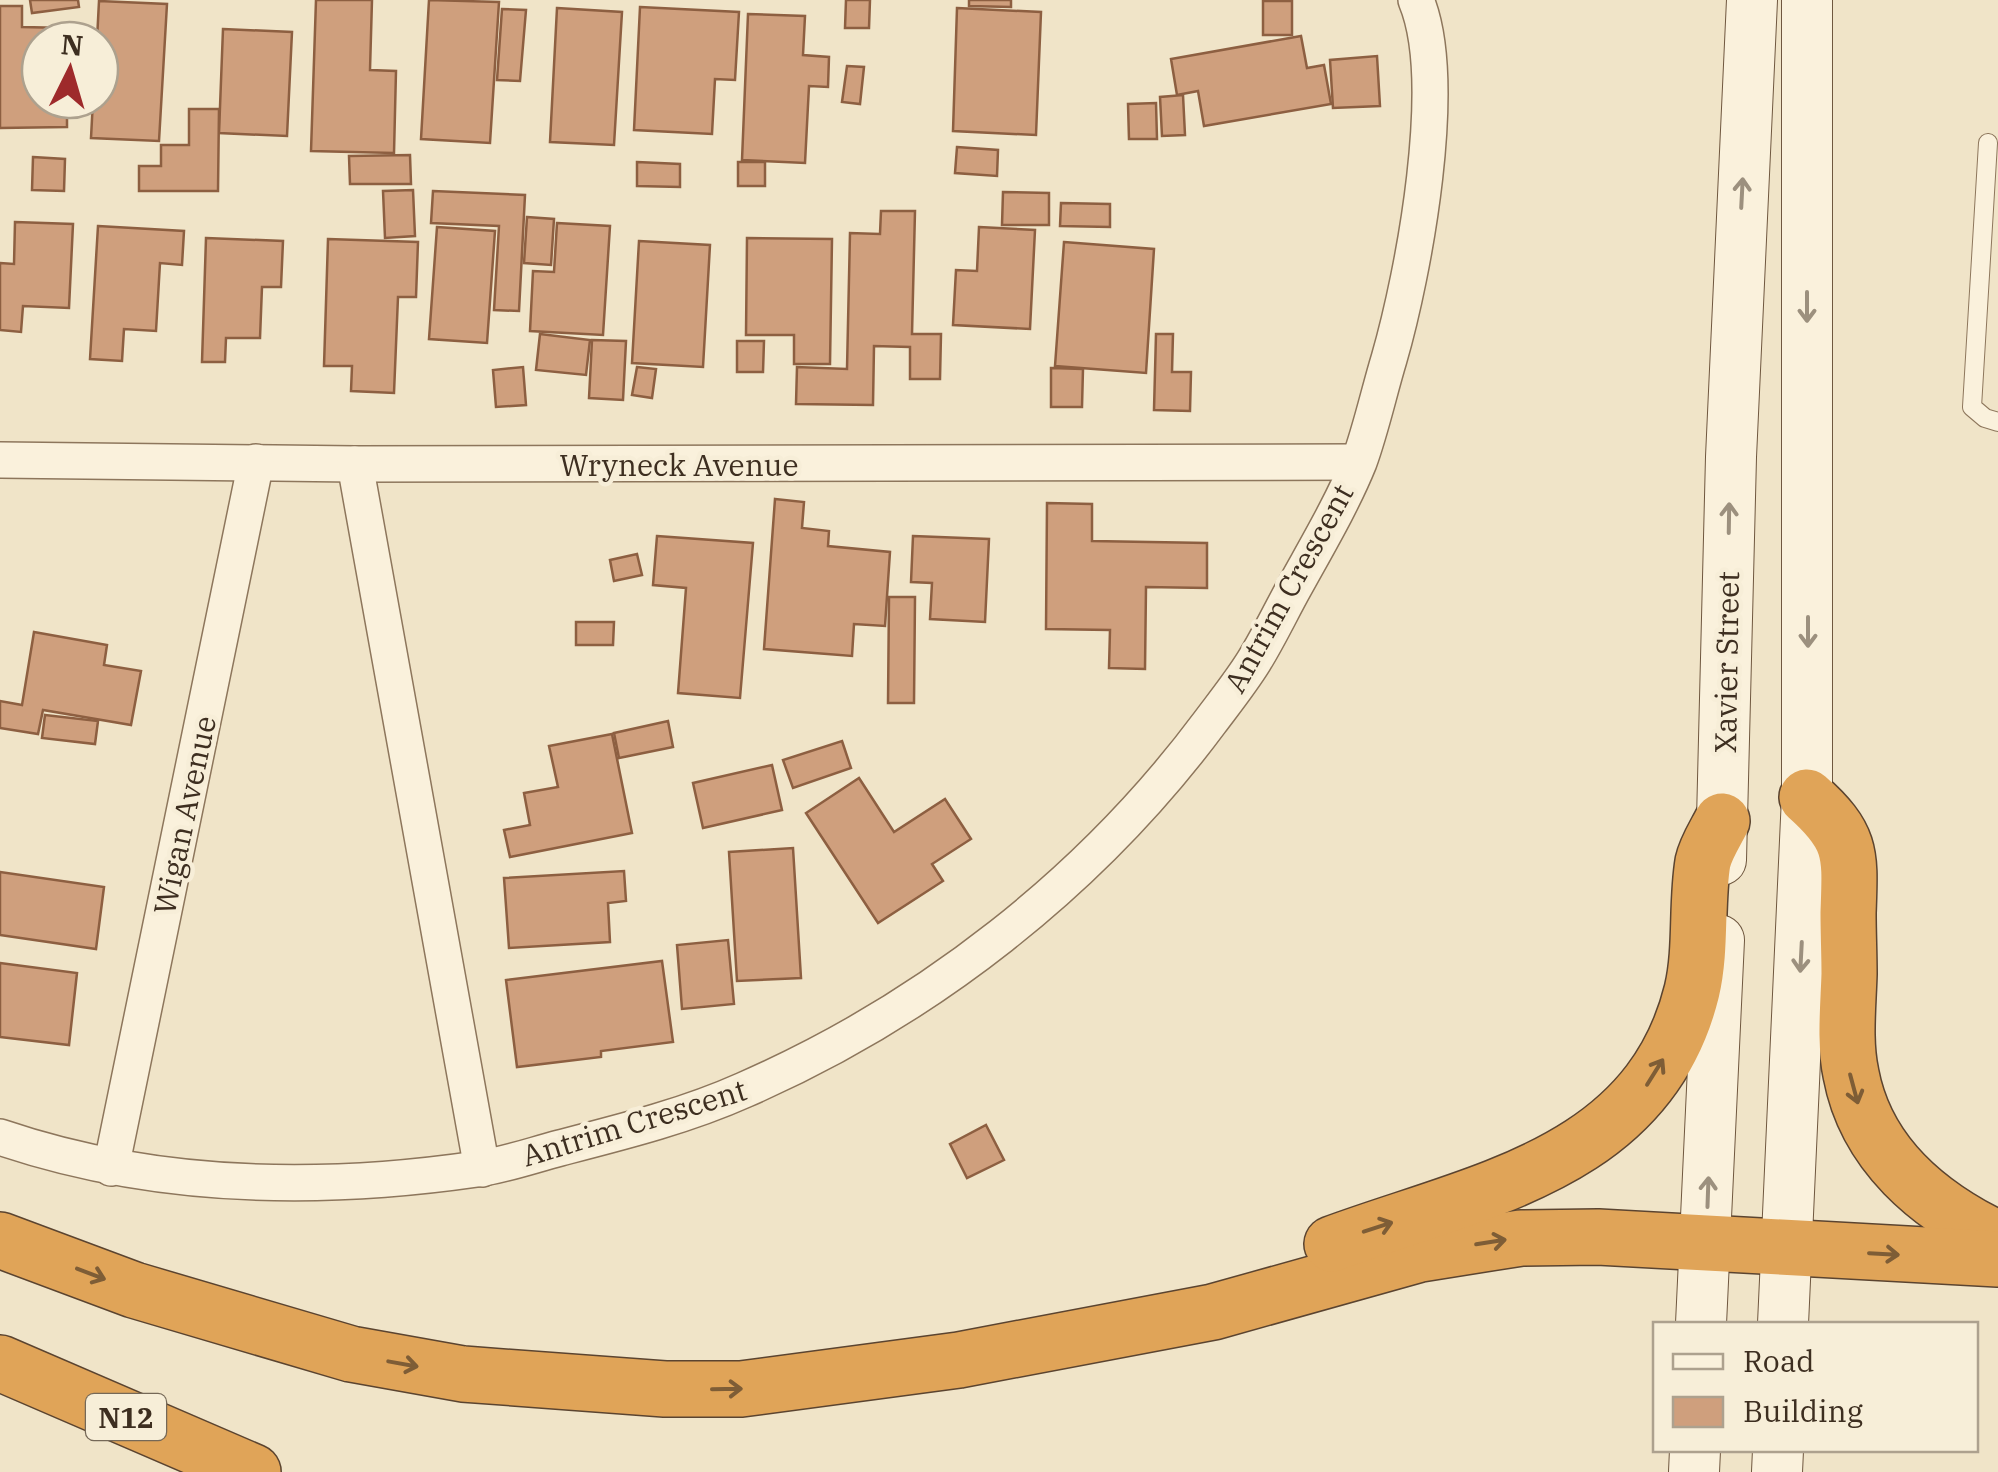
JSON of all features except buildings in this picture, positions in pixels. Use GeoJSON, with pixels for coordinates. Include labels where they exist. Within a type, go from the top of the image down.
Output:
{"type":"FeatureCollection","features":[{"type":"Feature","properties":{"kind":"highway"},"geometry":{"type":"LineString","coordinates":[[1807,797],[1833,820],[1849,858],[1847,1017],[1850,1071],[1859,1106],[1875,1138],[1906,1179],[1957,1219],[1998,1240]]}},
{"type":"Feature","properties":{"kind":"highway"},"geometry":{"type":"LineString","coordinates":[[1090,1334],[1370,1230],[1479,1195],[1544,1168],[1592,1140],[1630,1106],[1656,1074],[1684,1018],[1693,987],[1704,858],[1722,820]]}},
{"type":"Feature","properties":{"kind":"highway"},"geometry":{"type":"LineString","coordinates":[[0,1240],[134,1290],[351,1354],[463,1374],[665,1389],[740,1389],[959,1360],[1213,1312],[1420,1254],[1520,1238],[1598,1237],[1998,1259]]}},
{"type":"Feature","properties":{"kind":"highway","name":"N12"},"geometry":{"type":"LineString","coordinates":[[0,1362],[253,1472]]}},
{"type":"Feature","properties":{"kind":"main road","name":"Xavier Street"},"geometry":{"type":"LineString","coordinates":[[1701,1322],[1722,820],[1731,457],[1752,0]]}},
{"type":"Feature","properties":{"kind":"main road"},"geometry":{"type":"LineString","coordinates":[[1783,1322],[1807,797],[1807,0]]}},
{"type":"Feature","properties":{"kind":"main road"},"geometry":{"type":"LineString","coordinates":[[1805,88],[1832,0]]}},
{"type":"Feature","properties":{"kind":"street","name":"Antrim Crescent"},"geometry":{"type":"LineString","coordinates":[[0,1136],[111,1168],[210,1181],[319,1182],[482,1168],[632,1130],[742,1091],[852,1037],[947,976],[1046,901],[1132,816],[1188,752],[1252,664],[1358,462],[1397,330],[1422,187],[1432,82],[1426,24],[1416,0]]}},
{"type":"Feature","properties":{"kind":"street","name":"Wryneck Avenue"},"geometry":{"type":"LineString","coordinates":[[0,460],[355,464],[1358,462]]}},
{"type":"Feature","properties":{"kind":"street","name":"Wigan Avenue"},"geometry":{"type":"LineString","coordinates":[[111,1168],[256,462]]}},
{"type":"Feature","properties":{"kind":"street"},"geometry":{"type":"LineString","coordinates":[[355,464],[482,1168]]}},
{"type":"Feature","properties":{"kind":"lane"},"geometry":{"type":"LineString","coordinates":[[1988,143],[1972,407],[1985,418],[1998,422]]}}]}
